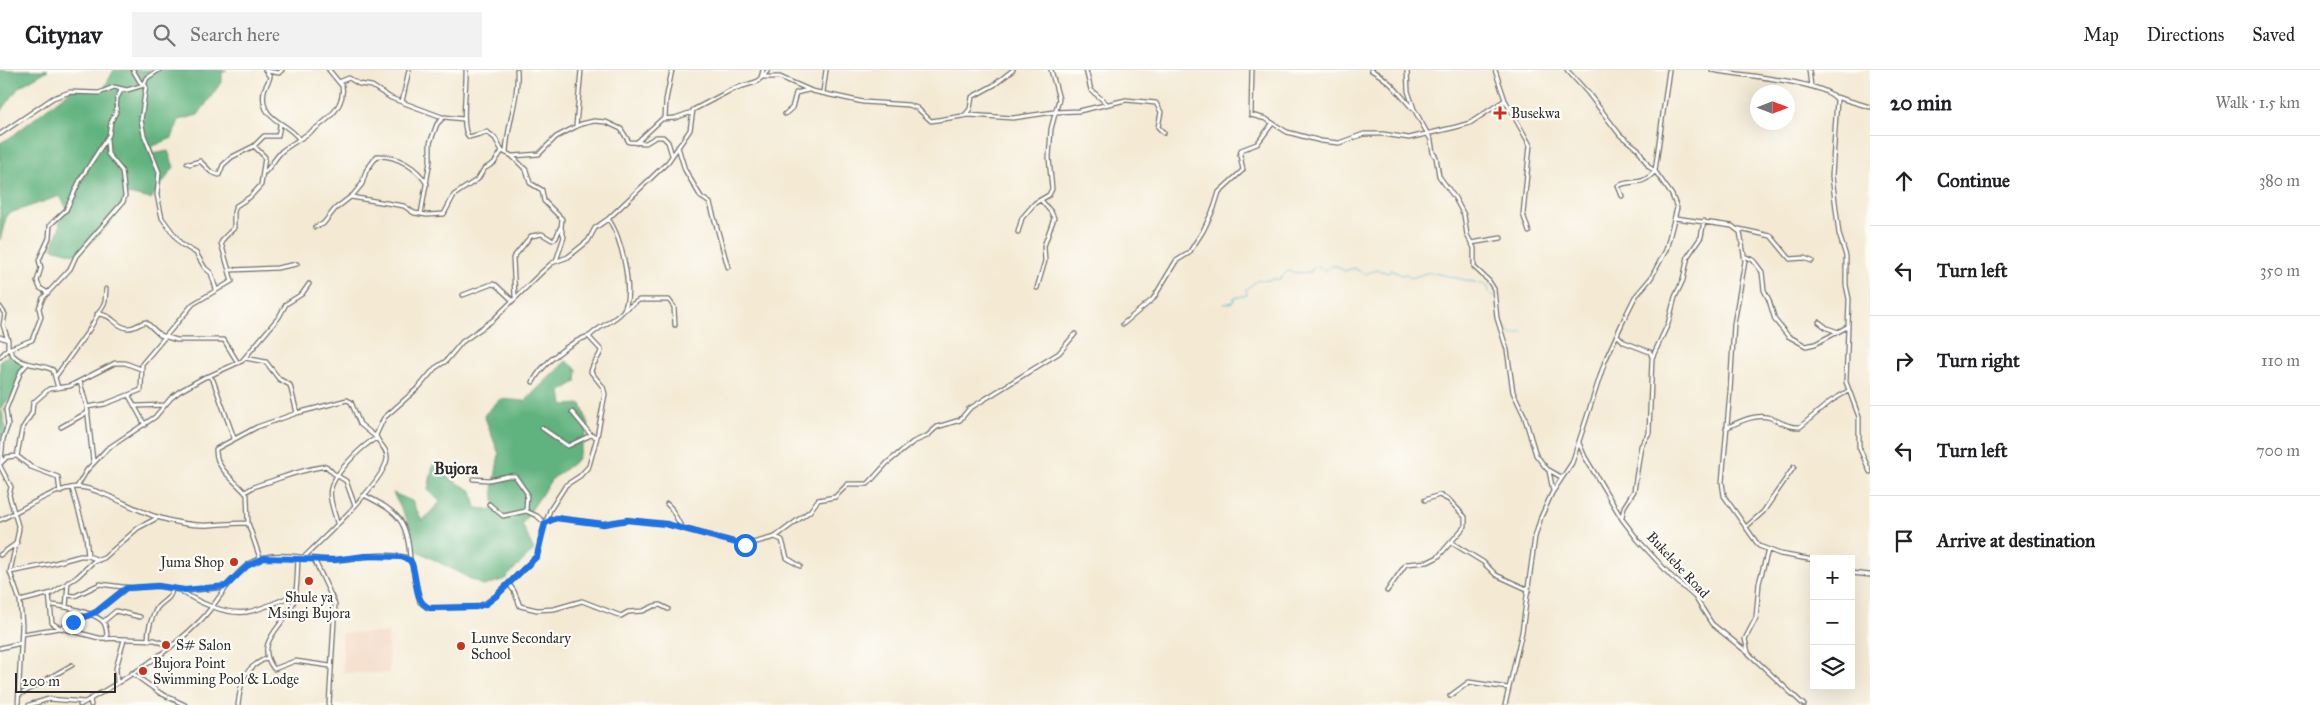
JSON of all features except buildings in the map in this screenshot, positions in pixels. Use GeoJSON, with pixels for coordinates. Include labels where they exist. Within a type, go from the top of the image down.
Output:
{"type":"FeatureCollection","features":[{"type":"Feature","properties":{"kind":"street"},"geometry":{"type":"LineString","coordinates":[[133,70],[140,82],[145,84]]}},
{"type":"Feature","properties":{"kind":"street"},"geometry":{"type":"LineString","coordinates":[[159,70],[147,78],[142,120],[144,134],[159,172],[157,195],[162,218],[180,244],[196,253],[205,268],[211,273],[216,289]]}},
{"type":"Feature","properties":{"kind":"street"},"geometry":{"type":"LineString","coordinates":[[265,70],[279,73],[282,70]]}},
{"type":"Feature","properties":{"kind":"street"},"geometry":{"type":"LineString","coordinates":[[265,70],[270,78],[264,92],[264,105],[273,119],[294,132],[299,139]]}},
{"type":"Feature","properties":{"kind":"street"},"geometry":{"type":"LineString","coordinates":[[264,174],[282,152],[321,125],[337,107],[343,91],[339,82],[328,70]]}},
{"type":"Feature","properties":{"kind":"street"},"geometry":{"type":"LineString","coordinates":[[402,102],[408,70]]}},
{"type":"Feature","properties":{"kind":"street"},"geometry":{"type":"LineString","coordinates":[[466,70],[466,106],[463,119],[468,136],[489,133],[496,138],[502,151],[512,156],[527,172],[530,182],[542,190],[544,201],[560,214],[562,219],[561,228],[556,238],[552,240],[542,234],[530,236],[514,257],[514,299]]}},
{"type":"Feature","properties":{"kind":"street"},"geometry":{"type":"LineString","coordinates":[[506,153],[509,119],[517,92],[517,70]]}},
{"type":"Feature","properties":{"kind":"street"},"geometry":{"type":"LineString","coordinates":[[576,127],[580,109],[582,70]]}},
{"type":"Feature","properties":{"kind":"street"},"geometry":{"type":"LineString","coordinates":[[665,118],[666,100],[672,70]]}},
{"type":"Feature","properties":{"kind":"street"},"geometry":{"type":"LineString","coordinates":[[762,77],[763,70]]}},
{"type":"Feature","properties":{"kind":"street"},"geometry":{"type":"LineString","coordinates":[[636,143],[655,124],[665,118],[675,118],[692,112],[733,89],[756,82],[768,70]]}},
{"type":"Feature","properties":{"kind":"street"},"geometry":{"type":"LineString","coordinates":[[823,92],[826,70]]}},
{"type":"Feature","properties":{"kind":"street"},"geometry":{"type":"LineString","coordinates":[[964,116],[970,109],[972,97],[1013,70]]}},
{"type":"Feature","properties":{"kind":"street"},"geometry":{"type":"LineString","coordinates":[[1018,232],[1022,218],[1049,195],[1052,189],[1049,158],[1054,112],[1058,99],[1051,70]]}},
{"type":"Feature","properties":{"kind":"street"},"geometry":{"type":"LineString","coordinates":[[1086,70],[1091,90],[1106,103]]}},
{"type":"Feature","properties":{"kind":"street"},"geometry":{"type":"LineString","coordinates":[[1252,70],[1250,115],[1266,119],[1288,132],[1336,143],[1364,134],[1382,134],[1404,139],[1428,134],[1470,123],[1505,100]]}},
{"type":"Feature","properties":{"kind":"street"},"geometry":{"type":"LineString","coordinates":[[1371,70],[1381,75],[1396,88],[1414,110],[1428,134],[1436,157],[1438,176],[1462,210],[1474,253],[1474,267],[1492,285],[1495,294],[1497,318],[1507,350],[1513,392],[1524,415],[1536,455],[1549,470],[1561,477]]}},
{"type":"Feature","properties":{"kind":"street"},"geometry":{"type":"LineString","coordinates":[[1406,70],[1406,87],[1414,110]]}},
{"type":"Feature","properties":{"kind":"street"},"geometry":{"type":"LineString","coordinates":[[1494,70],[1505,100],[1530,145],[1523,214],[1529,232]]}},
{"type":"Feature","properties":{"kind":"street"},"geometry":{"type":"LineString","coordinates":[[1505,705],[1529,590],[1535,537],[1541,517],[1553,491],[1574,458],[1595,387],[1617,335],[1636,298],[1651,278],[1666,250],[1677,208],[1672,195],[1638,149],[1620,135],[1588,93],[1567,70]]}},
{"type":"Feature","properties":{"kind":"street"},"geometry":{"type":"LineString","coordinates":[[1622,196],[1618,186],[1623,183],[1637,183],[1655,171],[1669,70]]}},
{"type":"Feature","properties":{"kind":"street"},"geometry":{"type":"LineString","coordinates":[[1712,70],[1794,82],[1810,86],[1835,97],[1870,106]]}},
{"type":"Feature","properties":{"kind":"street"},"geometry":{"type":"LineString","coordinates":[[1810,70],[1810,86]]}},
{"type":"Feature","properties":{"kind":"street"},"geometry":{"type":"LineString","coordinates":[[762,77],[786,79],[808,90],[863,102],[909,105],[917,108],[931,121],[982,115],[1008,119],[1054,112],[1079,111],[1100,107],[1106,103],[1126,100],[1154,102],[1161,111],[1158,126],[1164,133]]}},
{"type":"Feature","properties":{"kind":"street"},"geometry":{"type":"LineString","coordinates":[[339,82],[351,79],[359,84],[372,86],[388,97],[442,117],[463,119]]}},
{"type":"Feature","properties":{"kind":"street"},"geometry":{"type":"LineString","coordinates":[[0,134],[52,98],[61,94],[70,92],[96,93],[114,87],[127,90],[145,84]]}},
{"type":"Feature","properties":{"kind":"street"},"geometry":{"type":"LineString","coordinates":[[48,293],[40,288],[38,278],[41,268],[40,258],[48,240],[50,225],[66,210],[81,178],[107,139],[111,122],[116,112],[117,98],[122,89]]}},
{"type":"Feature","properties":{"kind":"street"},"geometry":{"type":"LineString","coordinates":[[785,114],[792,108],[796,93],[808,90]]}},
{"type":"Feature","properties":{"kind":"street"},"geometry":{"type":"LineString","coordinates":[[1835,97],[1837,104],[1832,176],[1839,234],[1846,256],[1846,285],[1849,308],[1846,382],[1860,421],[1859,447],[1870,472]]}},
{"type":"Feature","properties":{"kind":"street"},"geometry":{"type":"LineString","coordinates":[[336,523],[330,491],[338,476],[358,451],[377,438],[378,428],[384,418],[419,387],[435,368],[446,360],[462,342],[493,320],[540,273],[572,254],[588,241],[595,228],[608,219],[672,155],[690,130],[692,112]]}},
{"type":"Feature","properties":{"kind":"street"},"geometry":{"type":"LineString","coordinates":[[421,214],[427,184],[430,142],[442,117]]}},
{"type":"Feature","properties":{"kind":"street"},"geometry":{"type":"LineString","coordinates":[[512,156],[539,154],[553,140],[583,123],[594,120],[606,122],[623,130],[628,141],[636,143],[646,144],[656,137],[663,137],[668,142],[672,155]]}},
{"type":"Feature","properties":{"kind":"street"},"geometry":{"type":"LineString","coordinates":[[1123,324],[1153,299],[1176,261],[1189,253],[1203,231],[1219,192],[1243,170],[1241,150],[1256,144],[1272,124]]}},
{"type":"Feature","properties":{"kind":"street"},"geometry":{"type":"LineString","coordinates":[[187,163],[200,161],[205,167],[218,175],[224,164],[236,154],[254,146],[264,136],[278,136],[280,125]]}},
{"type":"Feature","properties":{"kind":"street"},"geometry":{"type":"LineString","coordinates":[[0,357],[8,349],[32,340],[41,316],[40,306],[48,293],[70,269],[76,256],[123,202],[125,196],[122,171],[108,154],[107,139]]}},
{"type":"Feature","properties":{"kind":"street"},"geometry":{"type":"LineString","coordinates":[[87,407],[105,404],[129,396],[142,388],[141,369],[145,359],[156,349],[164,336],[193,304],[216,289],[232,282],[222,241],[234,230],[236,206],[260,188],[264,174],[264,155],[254,146]]}},
{"type":"Feature","properties":{"kind":"street"},"geometry":{"type":"LineString","coordinates":[[678,147],[685,170],[701,197],[710,203],[728,267]]}},
{"type":"Feature","properties":{"kind":"street"},"geometry":{"type":"LineString","coordinates":[[351,197],[404,206],[413,213],[446,214],[454,195],[478,179],[484,169],[495,163],[502,151]]}},
{"type":"Feature","properties":{"kind":"street"},"geometry":{"type":"LineString","coordinates":[[315,227],[323,224],[335,209],[351,197],[362,184],[366,171],[373,160],[379,156],[414,168],[427,184]]}},
{"type":"Feature","properties":{"kind":"street"},"geometry":{"type":"LineString","coordinates":[[1037,288],[1045,261],[1044,246],[1054,218],[1041,200]]}},
{"type":"Feature","properties":{"kind":"street"},"geometry":{"type":"LineString","coordinates":[[1675,218],[1732,226],[1771,236],[1790,260],[1804,258],[1812,261]]}},
{"type":"Feature","properties":{"kind":"street"},"geometry":{"type":"LineString","coordinates":[[608,219],[612,224],[626,263],[627,298],[623,310]]}},
{"type":"Feature","properties":{"kind":"street"},"geometry":{"type":"LineString","coordinates":[[1652,358],[1668,324],[1675,297],[1683,280],[1688,256],[1701,237],[1704,221]]}},
{"type":"Feature","properties":{"kind":"street"},"geometry":{"type":"LineString","coordinates":[[556,262],[564,236],[561,228]]}},
{"type":"Feature","properties":{"kind":"street"},"geometry":{"type":"LineString","coordinates":[[1738,229],[1742,236],[1744,256],[1734,324],[1722,490],[1754,541],[1768,550],[1810,559]]}},
{"type":"Feature","properties":{"kind":"street"},"geometry":{"type":"LineString","coordinates":[[1471,243],[1501,238]]}},
{"type":"Feature","properties":{"kind":"street"},"geometry":{"type":"LineString","coordinates":[[1744,256],[1753,260],[1762,272],[1764,290],[1775,320],[1788,336],[1806,346],[1815,344],[1848,327]]}},
{"type":"Feature","properties":{"kind":"street"},"geometry":{"type":"LineString","coordinates":[[230,270],[277,268],[297,264]]}},
{"type":"Feature","properties":{"kind":"street"},"geometry":{"type":"LineString","coordinates":[[77,487],[93,462],[113,444],[155,418],[180,391],[245,358],[279,317],[286,304],[302,294],[310,284]]}},
{"type":"Feature","properties":{"kind":"street"},"geometry":{"type":"LineString","coordinates":[[463,295],[492,284],[514,299]]}},
{"type":"Feature","properties":{"kind":"street"},"geometry":{"type":"LineString","coordinates":[[56,376],[81,343],[105,302],[106,289]]}},
{"type":"Feature","properties":{"kind":"street"},"geometry":{"type":"LineString","coordinates":[[533,382],[539,372],[558,353],[576,341],[590,336],[639,300],[669,300],[674,307],[675,325]]}},
{"type":"Feature","properties":{"kind":"street"},"geometry":{"type":"LineString","coordinates":[[0,307],[4,312],[3,325],[8,340],[8,349],[15,358],[27,364],[50,368],[56,376],[58,388]]}},
{"type":"Feature","properties":{"kind":"street"},"geometry":{"type":"LineString","coordinates":[[97,314],[106,314],[126,328],[133,328],[146,322],[156,332],[177,340],[224,340],[238,363]]}},
{"type":"Feature","properties":{"kind":"street"},"geometry":{"type":"LineString","coordinates":[[1819,322],[1826,328],[1838,332]]}},
{"type":"Feature","properties":{"kind":"street"},"geometry":{"type":"LineString","coordinates":[[545,523],[556,518],[603,524],[627,520],[666,524],[743,545],[775,537],[810,511],[818,500],[835,497],[848,484],[868,484],[887,463],[913,442],[928,436],[937,427],[960,420],[969,409],[1059,353],[1076,334]]}},
{"type":"Feature","properties":{"kind":"street"},"geometry":{"type":"LineString","coordinates":[[1617,335],[1624,342],[1650,352],[1652,358],[1649,433],[1641,446],[1635,487],[1624,508],[1622,519]]}},
{"type":"Feature","properties":{"kind":"street"},"geometry":{"type":"LineString","coordinates":[[364,495],[388,507],[400,518],[407,534],[410,560],[420,602],[428,608],[479,606],[496,596],[537,556],[550,510],[564,487],[580,476],[589,466],[597,437],[605,394],[603,387],[590,372],[593,362],[601,351],[590,340],[590,336]]}},
{"type":"Feature","properties":{"kind":"street"},"geometry":{"type":"LineString","coordinates":[[0,337],[8,340]]}},
{"type":"Feature","properties":{"kind":"street"},"geometry":{"type":"LineString","coordinates":[[245,358],[266,362],[278,379],[290,385],[297,413]]}},
{"type":"Feature","properties":{"kind":"street"},"geometry":{"type":"LineString","coordinates":[[18,456],[22,429],[32,413],[34,401],[51,387],[58,388],[80,382],[115,363],[125,363],[141,369]]}},
{"type":"Feature","properties":{"kind":"street"},"geometry":{"type":"LineString","coordinates":[[18,705],[22,634],[20,601],[10,572],[19,529],[16,513],[9,495],[11,487],[0,464],[3,439],[8,425],[6,408],[21,371],[27,364]]}},
{"type":"Feature","properties":{"kind":"street"},"geometry":{"type":"LineString","coordinates":[[209,376],[221,397],[234,438]]}},
{"type":"Feature","properties":{"kind":"street"},"geometry":{"type":"LineString","coordinates":[[80,382],[88,412],[93,462]]}},
{"type":"Feature","properties":{"kind":"street"},"geometry":{"type":"LineString","coordinates":[[1726,428],[1748,419],[1764,417],[1788,426],[1800,427],[1831,401],[1848,391]]}},
{"type":"Feature","properties":{"kind":"street"},"geometry":{"type":"LineString","coordinates":[[129,396],[145,424]]}},
{"type":"Feature","properties":{"kind":"street"},"geometry":{"type":"LineString","coordinates":[[260,558],[248,523],[249,502],[245,492],[228,475],[216,454],[217,448],[257,427],[297,413],[350,401],[360,424],[377,438],[384,447],[386,460],[382,472],[355,506],[303,558]]}},
{"type":"Feature","properties":{"kind":"street"},"geometry":{"type":"LineString","coordinates":[[135,406],[165,405]]}},
{"type":"Feature","properties":{"kind":"street"},"geometry":{"type":"LineString","coordinates":[[61,427],[88,412]]}},
{"type":"Feature","properties":{"kind":"street"},"geometry":{"type":"LineString","coordinates":[[572,412],[591,435],[597,437]]}},
{"type":"Feature","properties":{"kind":"street"},"geometry":{"type":"LineString","coordinates":[[542,428],[568,446],[591,435]]}},
{"type":"Feature","properties":{"kind":"street","name":"Bukelebe Road"},"geometry":{"type":"LineString","coordinates":[[1579,443],[1587,462],[1622,519],[1652,557],[1695,597],[1712,624],[1749,654],[1804,705]]}},
{"type":"Feature","properties":{"kind":"street"},"geometry":{"type":"LineString","coordinates":[[0,464],[7,457],[18,456],[31,467],[55,474],[58,477],[60,492]]}},
{"type":"Feature","properties":{"kind":"street"},"geometry":{"type":"LineString","coordinates":[[1574,458],[1581,458],[1587,462]]}},
{"type":"Feature","properties":{"kind":"street"},"geometry":{"type":"LineString","coordinates":[[245,492],[260,483],[298,471],[324,466],[344,478],[348,483],[355,506]]}},
{"type":"Feature","properties":{"kind":"street"},"geometry":{"type":"LineString","coordinates":[[1746,527],[1763,512],[1794,467]]}},
{"type":"Feature","properties":{"kind":"street"},"geometry":{"type":"LineString","coordinates":[[1549,470],[1553,491]]}},
{"type":"Feature","properties":{"kind":"street"},"geometry":{"type":"LineString","coordinates":[[473,479],[492,480],[506,476],[517,477],[527,493],[526,511]]}},
{"type":"Feature","properties":{"kind":"street"},"geometry":{"type":"LineString","coordinates":[[0,520],[38,500],[77,487],[159,518],[208,525],[248,523]]}},
{"type":"Feature","properties":{"kind":"street"},"geometry":{"type":"LineString","coordinates":[[72,488],[86,536],[88,556]]}},
{"type":"Feature","properties":{"kind":"street"},"geometry":{"type":"LineString","coordinates":[[1387,591],[1406,564],[1433,560],[1452,543],[1465,526],[1465,516],[1449,500],[1442,496],[1425,500]]}},
{"type":"Feature","properties":{"kind":"street"},"geometry":{"type":"LineString","coordinates":[[489,504],[502,516],[526,511],[537,516],[545,523]]}},
{"type":"Feature","properties":{"kind":"street"},"geometry":{"type":"LineString","coordinates":[[666,504],[671,508],[682,529]]}},
{"type":"Feature","properties":{"kind":"street"},"geometry":{"type":"LineString","coordinates":[[20,601],[33,596],[49,594],[77,578],[93,562],[100,560],[138,528],[159,518]]}},
{"type":"Feature","properties":{"kind":"street"},"geometry":{"type":"LineString","coordinates":[[775,537],[782,540],[787,558],[800,566]]}},
{"type":"Feature","properties":{"kind":"street"},"geometry":{"type":"LineString","coordinates":[[0,555],[17,543]]}},
{"type":"Feature","properties":{"kind":"street"},"geometry":{"type":"LineString","coordinates":[[1452,543],[1483,562],[1496,575],[1529,590]]}},
{"type":"Feature","properties":{"kind":"street"},"geometry":{"type":"LineString","coordinates":[[1749,654],[1745,639],[1756,618],[1759,583],[1768,550]]}},
{"type":"Feature","properties":{"kind":"street"},"geometry":{"type":"LineString","coordinates":[[10,572],[88,556],[100,560]]}},
{"type":"Feature","properties":{"kind":"street"},"geometry":{"type":"LineString","coordinates":[[80,705],[172,647],[202,619],[226,586],[247,566],[260,558],[334,560],[365,556],[401,557],[410,560]]}},
{"type":"Feature","properties":{"kind":"street"},"geometry":{"type":"LineString","coordinates":[[298,558],[295,595],[289,610],[268,641],[267,658],[274,670],[297,661],[330,666]]}},
{"type":"Feature","properties":{"kind":"street"},"geometry":{"type":"LineString","coordinates":[[314,560],[335,604],[329,705]]}},
{"type":"Feature","properties":{"kind":"street"},"geometry":{"type":"LineString","coordinates":[[1855,573],[1870,575]]}},
{"type":"Feature","properties":{"kind":"street"},"geometry":{"type":"LineString","coordinates":[[66,607],[68,582]]}},
{"type":"Feature","properties":{"kind":"street"},"geometry":{"type":"LineString","coordinates":[[67,595],[75,596],[100,584],[126,588],[158,586],[178,590],[226,586]]}},
{"type":"Feature","properties":{"kind":"street"},"geometry":{"type":"LineString","coordinates":[[509,584],[520,606],[537,610],[556,609],[580,601],[620,616],[660,605],[668,609]]}},
{"type":"Feature","properties":{"kind":"street"},"geometry":{"type":"LineString","coordinates":[[22,634],[60,628],[103,607],[126,588]]}},
{"type":"Feature","properties":{"kind":"street"},"geometry":{"type":"LineString","coordinates":[[148,640],[149,624],[157,609],[171,597],[172,589]]}},
{"type":"Feature","properties":{"kind":"street"},"geometry":{"type":"LineString","coordinates":[[178,590],[212,607],[246,612],[268,606],[295,595]]}},
{"type":"Feature","properties":{"kind":"street"},"geometry":{"type":"LineString","coordinates":[[49,594],[52,605],[52,622],[60,628],[107,639],[148,640],[165,643],[172,647]]}},
{"type":"Feature","properties":{"kind":"street"},"geometry":{"type":"LineString","coordinates":[[52,605],[90,614],[103,622],[107,639]]}},
{"type":"Feature","properties":{"kind":"street"},"geometry":{"type":"LineString","coordinates":[[103,622],[116,611],[140,617]]}},
{"type":"Feature","properties":{"kind":"street"},"geometry":{"type":"LineString","coordinates":[[117,683],[115,672],[124,640]]}},
{"type":"Feature","properties":{"kind":"street"},"geometry":{"type":"LineString","coordinates":[[0,648],[21,643]]}},
{"type":"Feature","properties":{"kind":"street"},"geometry":{"type":"LineString","coordinates":[[232,705],[238,703],[243,679],[250,667],[267,658]]}},
{"type":"Feature","properties":{"kind":"street"},"geometry":{"type":"LineString","coordinates":[[19,695],[72,665]]}},
{"type":"Feature","properties":{"kind":"street"},"geometry":{"type":"LineString","coordinates":[[132,673],[160,693],[185,705]]}},
{"type":"Feature","properties":{"kind":"street"},"geometry":{"type":"LineString","coordinates":[[1450,696],[1469,682],[1508,688]]}},
{"type":"Feature","properties":{"kind":"street"},"geometry":{"type":"LineString","coordinates":[[90,699],[91,705]]}},
{"type":"Feature","properties":{"kind":"street"},"geometry":{"type":"LineString","coordinates":[[29,705],[54,700],[86,702]]}},
{"type":"Feature","properties":{"kind":"street"},"geometry":{"type":"LineString","coordinates":[[52,705],[54,700]]}},
{"type":"Feature","properties":{"kind":"shaded area"},"geometry":{"type":"Polygon","coordinates":[[[342,633],[388,633],[389,673],[343,673],[342,633]]]}},
{"type":"Feature","properties":{"kind":"green space"},"geometry":{"type":"Polygon","coordinates":[[[0,70],[48,70],[19,87],[0,113],[0,70]]]}},
{"type":"Feature","properties":{"kind":"green space"},"geometry":{"type":"Polygon","coordinates":[[[114,70],[227,70],[222,73],[222,81],[198,115],[179,120],[172,138],[151,147],[153,154],[168,151],[174,167],[151,199],[128,194],[109,224],[78,255],[52,248],[60,226],[59,218],[67,209],[60,196],[7,214],[0,240],[0,143],[11,137],[72,89],[103,90],[114,70]]]}},
{"type":"Feature","properties":{"kind":"green space"},"geometry":{"type":"Polygon","coordinates":[[[11,354],[26,362],[17,390],[1,408],[7,432],[0,437],[0,360],[11,354]]]}},
{"type":"Feature","properties":{"kind":"green space"},"geometry":{"type":"Polygon","coordinates":[[[566,361],[577,369],[576,382],[561,391],[563,405],[581,404],[589,426],[577,460],[551,480],[522,524],[534,550],[505,579],[484,586],[412,548],[410,526],[393,493],[412,501],[422,521],[440,502],[428,490],[433,464],[449,478],[472,491],[476,508],[495,510],[493,489],[499,454],[484,415],[500,399],[525,401],[566,361]]]}},
{"type":"Feature","properties":{"kind":"waterway"},"geometry":{"type":"LineString","coordinates":[[1224,304],[1233,302],[1234,298],[1247,295],[1246,289],[1258,280],[1280,279],[1288,271],[1296,273],[1311,272],[1314,266],[1326,270],[1331,266],[1337,266],[1344,271],[1354,268],[1364,274],[1378,270],[1389,273],[1391,269],[1401,275],[1406,274],[1411,278],[1430,272],[1483,284],[1488,287],[1489,293],[1494,297]]}},
{"type":"Feature","properties":{"kind":"waterway"},"geometry":{"type":"LineString","coordinates":[[1499,319],[1512,335],[1523,332]]}},
{"type":"Feature","properties":{"kind":"place","name":"Busekwa"},"geometry":{"type":"Point","coordinates":[1500,113]}},
{"type":"Feature","properties":{"kind":"place","name":"Juma Shop"},"geometry":{"type":"Point","coordinates":[234,562]}},
{"type":"Feature","properties":{"kind":"place","name":"Shule ya Msingi Bujora"},"geometry":{"type":"Point","coordinates":[309,581]}},
{"type":"Feature","properties":{"kind":"place","name":"S# Salon"},"geometry":{"type":"Point","coordinates":[166,645]}},
{"type":"Feature","properties":{"kind":"place","name":"Lunve Secondary School"},"geometry":{"type":"Point","coordinates":[461,646]}},
{"type":"Feature","properties":{"kind":"place","name":"Bujora Point Swimming Pool & Lodge"},"geometry":{"type":"Point","coordinates":[143,671]}},
{"type":"Feature","properties":{"kind":"district","name":"Bujora"},"geometry":{"type":"Point","coordinates":[456,468]}},
{"type":"Feature","properties":{"kind":"route"},"geometry":{"type":"LineString","coordinates":[[73,622],[96,612],[126,588],[163,586],[185,590],[226,586],[250,563],[260,558],[279,557],[341,560],[365,556],[404,557],[410,560],[412,564],[420,602],[426,607],[476,607],[486,604],[496,596],[537,556],[545,523],[556,518],[595,521],[603,524],[627,520],[666,524],[734,544],[745,545]]}}]}
